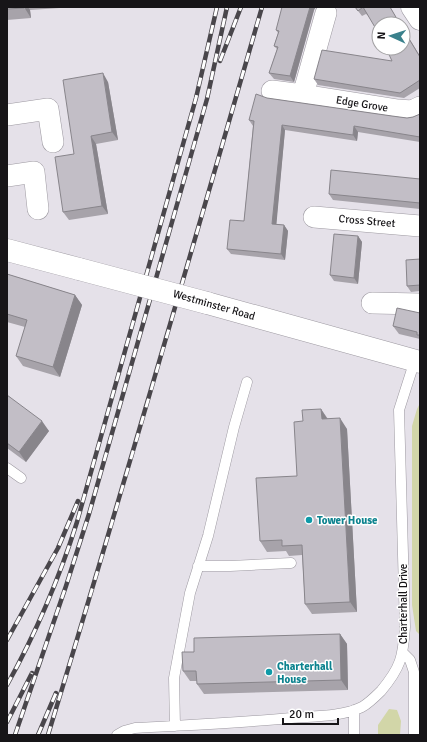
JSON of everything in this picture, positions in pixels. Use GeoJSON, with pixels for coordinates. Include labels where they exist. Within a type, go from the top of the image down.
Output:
{"type":"FeatureCollection","features":[{"type":"Feature","properties":{"kind":"street"},"geometry":{"type":"LineString","coordinates":[[412,7],[420,19]]}},
{"type":"Feature","properties":{"kind":"street"},"geometry":{"type":"LineString","coordinates":[[303,95],[326,13]]}},
{"type":"Feature","properties":{"kind":"street","name":"Edge Grove"},"geometry":{"type":"LineString","coordinates":[[272,91],[398,110],[412,111],[420,107]]}},
{"type":"Feature","properties":{"kind":"street"},"geometry":{"type":"LineString","coordinates":[[7,115],[48,109],[53,142]]}},
{"type":"Feature","properties":{"kind":"street"},"geometry":{"type":"LineString","coordinates":[[7,176],[34,172],[38,209]]}},
{"type":"Feature","properties":{"kind":"street","name":"Cross Street"},"geometry":{"type":"LineString","coordinates":[[314,217],[420,226]]}},
{"type":"Feature","properties":{"kind":"street","name":"Westminster Road"},"geometry":{"type":"LineString","coordinates":[[7,250],[418,361]]}},
{"type":"Feature","properties":{"kind":"street"},"geometry":{"type":"LineString","coordinates":[[372,303],[420,304]]}},
{"type":"Feature","properties":{"kind":"lane","name":"Charterhall Drive"},"geometry":{"type":"LineString","coordinates":[[117,735],[135,728],[343,714],[364,706],[376,696],[396,672],[403,653],[405,627],[399,410],[418,361]]}},
{"type":"Feature","properties":{"kind":"lane"},"geometry":{"type":"LineString","coordinates":[[175,726],[174,678],[190,593],[208,536],[234,426],[247,382]]}},
{"type":"Feature","properties":{"kind":"lane"},"geometry":{"type":"LineString","coordinates":[[7,468],[21,478]]}},
{"type":"Feature","properties":{"kind":"lane"},"geometry":{"type":"LineString","coordinates":[[198,566],[290,563]]}},
{"type":"Feature","properties":{"kind":"lane"},"geometry":{"type":"LineString","coordinates":[[403,653],[410,660],[414,672],[414,735]]}},
{"type":"Feature","properties":{"kind":"lane"},"geometry":{"type":"LineString","coordinates":[[354,710],[354,735]]}},
{"type":"Feature","properties":{"kind":"green space"},"geometry":{"type":"Polygon","coordinates":[[[420,403],[420,635],[416,631],[412,605],[412,426],[420,403]]]}},
{"type":"Feature","properties":{"kind":"green space"},"geometry":{"type":"Polygon","coordinates":[[[389,709],[397,710],[401,721],[400,735],[378,735],[378,725],[389,709]]]}},
{"type":"Feature","properties":{"kind":"building"},"geometry":{"type":"Polygon","coordinates":[[[7,7],[24,7],[24,8],[7,9],[7,7]]]}},
{"type":"Feature","properties":{"kind":"building"},"geometry":{"type":"Polygon","coordinates":[[[282,7],[310,7],[290,76],[269,73],[278,47],[274,46],[279,31],[276,30],[282,7]]]}},
{"type":"Feature","properties":{"kind":"building"},"geometry":{"type":"Polygon","coordinates":[[[355,7],[363,7],[358,11],[355,7]]]}},
{"type":"Feature","properties":{"kind":"building"},"geometry":{"type":"Polygon","coordinates":[[[363,7],[390,7],[395,16],[371,16],[371,20],[363,7]]]}},
{"type":"Feature","properties":{"kind":"building"},"geometry":{"type":"Polygon","coordinates":[[[411,42],[420,57],[420,80],[400,93],[314,79],[322,50],[392,61],[390,56],[411,56],[411,42]]]}},
{"type":"Feature","properties":{"kind":"building"},"geometry":{"type":"Polygon","coordinates":[[[103,73],[112,132],[91,136],[102,206],[63,212],[55,157],[74,154],[63,80],[103,73]]]}},
{"type":"Feature","properties":{"kind":"building"},"geometry":{"type":"Polygon","coordinates":[[[256,94],[267,98],[407,118],[420,114],[420,137],[354,126],[353,135],[282,125],[272,224],[284,225],[281,254],[227,249],[230,220],[244,221],[254,121],[249,120],[256,94]]]}},
{"type":"Feature","properties":{"kind":"building"},"geometry":{"type":"Polygon","coordinates":[[[331,170],[420,179],[420,203],[329,194],[331,170]]]}},
{"type":"Feature","properties":{"kind":"building"},"geometry":{"type":"Polygon","coordinates":[[[334,234],[358,236],[354,278],[330,275],[334,234]]]}},
{"type":"Feature","properties":{"kind":"building"},"geometry":{"type":"Polygon","coordinates":[[[420,259],[420,285],[407,286],[406,260],[420,259]]]}},
{"type":"Feature","properties":{"kind":"building"},"geometry":{"type":"Polygon","coordinates":[[[7,274],[75,295],[53,367],[16,356],[27,320],[7,314],[7,274]]]}},
{"type":"Feature","properties":{"kind":"building"},"geometry":{"type":"Polygon","coordinates":[[[397,308],[420,313],[420,335],[417,335],[417,332],[393,326],[397,308]]]}},
{"type":"Feature","properties":{"kind":"building"},"geometry":{"type":"Polygon","coordinates":[[[7,395],[42,421],[19,452],[7,443],[7,395]]]}},
{"type":"Feature","properties":{"kind":"building","name":"Tower House"},"geometry":{"type":"Polygon","coordinates":[[[321,409],[322,419],[340,418],[350,602],[305,604],[302,545],[282,546],[282,540],[260,541],[256,478],[297,476],[294,422],[303,421],[302,410],[321,409]]]}},
{"type":"Feature","properties":{"kind":"building","name":"Charterhall House"},"geometry":{"type":"Polygon","coordinates":[[[340,634],[341,680],[197,684],[196,671],[183,671],[182,652],[194,652],[194,638],[340,634]]]}},
{"type":"Feature","properties":{"kind":"railway"},"geometry":{"type":"LineString","coordinates":[[7,685],[28,646],[46,605],[63,564],[77,522],[196,98],[217,7]]}},
{"type":"Feature","properties":{"kind":"railway"},"geometry":{"type":"LineString","coordinates":[[15,735],[89,514],[207,99],[227,7]]}},
{"type":"Feature","properties":{"kind":"railway"},"geometry":{"type":"LineString","coordinates":[[220,61],[241,7]]}},
{"type":"Feature","properties":{"kind":"railway"},"geometry":{"type":"LineString","coordinates":[[48,735],[130,462],[262,7]]}},
{"type":"Feature","properties":{"kind":"railway"},"geometry":{"type":"LineString","coordinates":[[7,640],[58,548],[78,501]]}},
{"type":"Feature","properties":{"kind":"railway"},"geometry":{"type":"LineString","coordinates":[[7,722],[32,673]]}},
{"type":"Feature","properties":{"kind":"railway"},"geometry":{"type":"LineString","coordinates":[[38,735],[56,693]]}},
{"type":"Feature","properties":{"kind":"place","name":"Tower House"},"geometry":{"type":"Point","coordinates":[309,520]}},
{"type":"Feature","properties":{"kind":"place","name":"Charterhall House"},"geometry":{"type":"Point","coordinates":[269,672]}}]}
